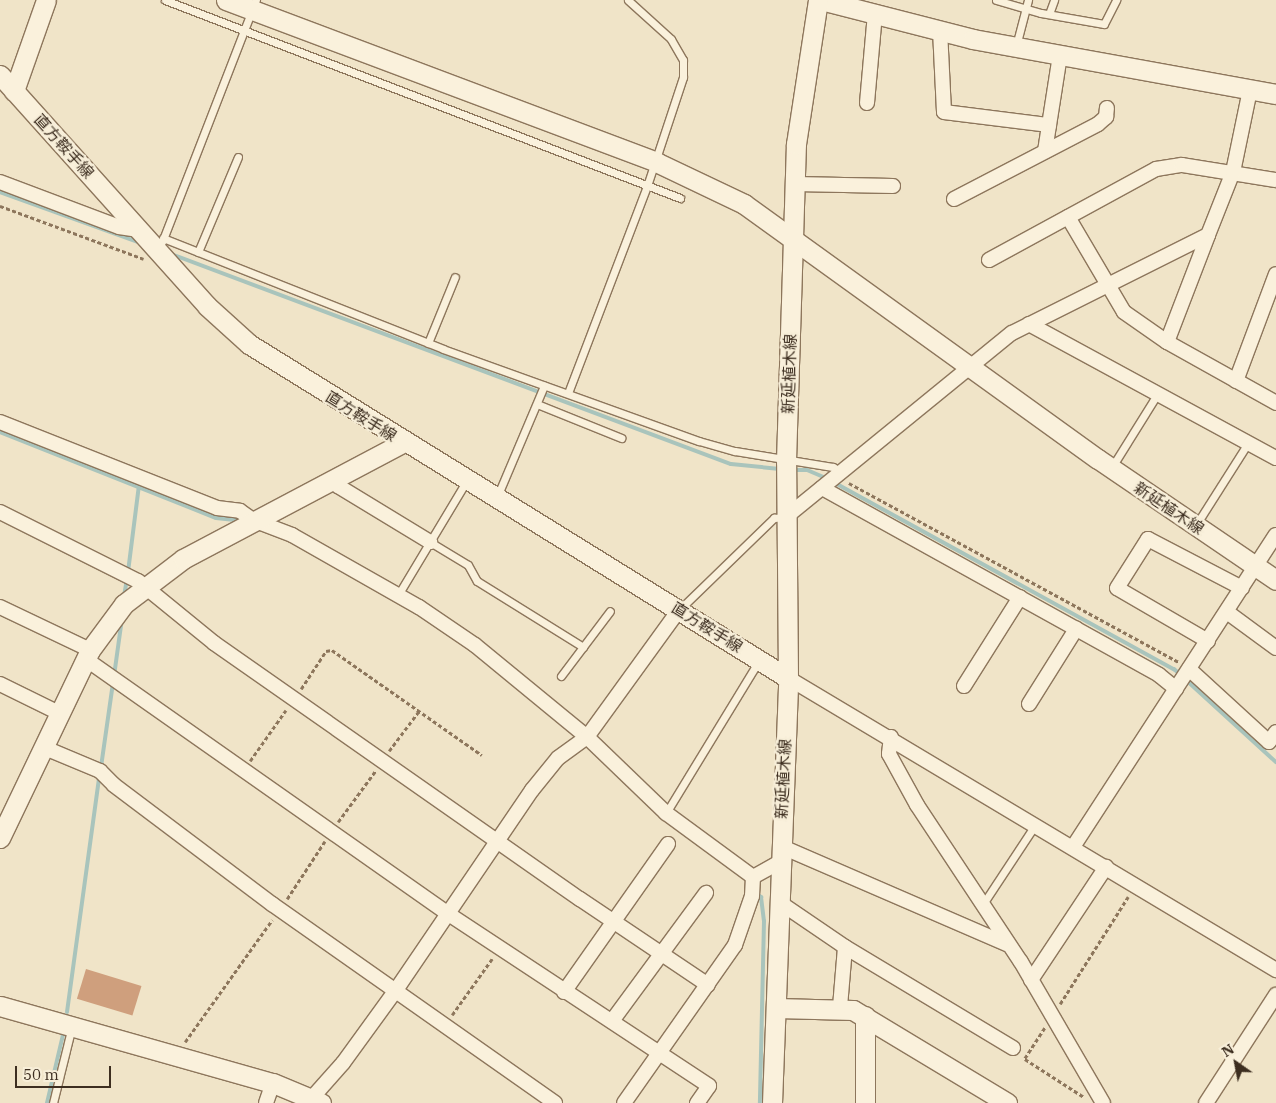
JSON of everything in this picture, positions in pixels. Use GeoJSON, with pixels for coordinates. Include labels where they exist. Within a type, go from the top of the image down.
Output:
{"type":"FeatureCollection","features":[{"type":"Feature","properties":{"kind":"street"},"geometry":{"type":"LineString","coordinates":[[14,91],[46,0]]}},
{"type":"Feature","properties":{"kind":"street"},"geometry":{"type":"LineString","coordinates":[[226,0],[254,5],[656,162],[744,204],[793,237]]}},
{"type":"Feature","properties":{"kind":"street"},"geometry":{"type":"LineString","coordinates":[[793,237],[801,98],[820,0],[1016,47],[1276,94]]}},
{"type":"Feature","properties":{"kind":"street"},"geometry":{"type":"LineString","coordinates":[[867,102],[875,14]]}},
{"type":"Feature","properties":{"kind":"street"},"geometry":{"type":"LineString","coordinates":[[940,30],[944,112],[1049,125]]}},
{"type":"Feature","properties":{"kind":"street"},"geometry":{"type":"LineString","coordinates":[[1045,152],[1060,55]]}},
{"type":"Feature","properties":{"kind":"street","name":"直方鞍手線"},"geometry":{"type":"LineString","coordinates":[[0,75],[139,230],[161,245],[206,306],[250,344],[404,442],[497,497],[788,678]]}},
{"type":"Feature","properties":{"kind":"street"},"geometry":{"type":"LineString","coordinates":[[1167,342],[1233,172],[1250,90]]}},
{"type":"Feature","properties":{"kind":"street"},"geometry":{"type":"LineString","coordinates":[[954,199],[1098,124],[1106,117],[1107,108]]}},
{"type":"Feature","properties":{"kind":"street"},"geometry":{"type":"LineString","coordinates":[[989,260],[1156,169],[1182,165],[1276,180]]}},
{"type":"Feature","properties":{"kind":"street"},"geometry":{"type":"LineString","coordinates":[[0,182],[119,226],[139,230]]}},
{"type":"Feature","properties":{"kind":"street"},"geometry":{"type":"LineString","coordinates":[[795,184],[893,186]]}},
{"type":"Feature","properties":{"kind":"street"},"geometry":{"type":"LineString","coordinates":[[1068,217],[1124,312],[1167,342],[1276,403]]}},
{"type":"Feature","properties":{"kind":"street"},"geometry":{"type":"LineString","coordinates":[[786,517],[969,366],[1029,324],[1208,235]]}},
{"type":"Feature","properties":{"kind":"street","name":"新延植木線"},"geometry":{"type":"LineString","coordinates":[[793,237],[1111,468],[1276,580]]}},
{"type":"Feature","properties":{"kind":"street","name":"新延植木線"},"geometry":{"type":"LineString","coordinates":[[772,1103],[778,902],[788,678],[786,461],[793,237]]}},
{"type":"Feature","properties":{"kind":"street"},"geometry":{"type":"LineString","coordinates":[[1236,381],[1276,274]]}},
{"type":"Feature","properties":{"kind":"street"},"geometry":{"type":"LineString","coordinates":[[1029,324],[1276,458]]}},
{"type":"Feature","properties":{"kind":"street"},"geometry":{"type":"LineString","coordinates":[[0,422],[217,508],[240,511],[253,520],[292,535],[398,595],[475,645],[587,737],[666,813],[753,877]]}},
{"type":"Feature","properties":{"kind":"street"},"geometry":{"type":"LineString","coordinates":[[0,838],[45,748],[88,655],[124,604],[144,586],[183,559],[253,520],[404,442]]}},
{"type":"Feature","properties":{"kind":"street"},"geometry":{"type":"LineString","coordinates":[[333,479],[338,486],[430,542]]}},
{"type":"Feature","properties":{"kind":"street"},"geometry":{"type":"LineString","coordinates":[[822,488],[1020,597],[1176,688]]}},
{"type":"Feature","properties":{"kind":"street"},"geometry":{"type":"LineString","coordinates":[[0,512],[144,586],[214,643],[613,921],[708,984]]}},
{"type":"Feature","properties":{"kind":"street"},"geometry":{"type":"LineString","coordinates":[[1073,848],[1276,535]]}},
{"type":"Feature","properties":{"kind":"street"},"geometry":{"type":"LineString","coordinates":[[1208,641],[1117,588],[1148,539],[1242,588]]}},
{"type":"Feature","properties":{"kind":"street"},"geometry":{"type":"LineString","coordinates":[[964,686],[1020,597]]}},
{"type":"Feature","properties":{"kind":"street"},"geometry":{"type":"LineString","coordinates":[[0,608],[88,655],[244,770],[447,912],[564,992],[612,1020],[709,1086],[696,1103]]}},
{"type":"Feature","properties":{"kind":"street"},"geometry":{"type":"LineString","coordinates":[[0,1006],[273,1083],[316,1101],[396,990],[497,840],[558,758],[587,737],[679,610]]}},
{"type":"Feature","properties":{"kind":"street"},"geometry":{"type":"LineString","coordinates":[[1227,612],[1276,648]]}},
{"type":"Feature","properties":{"kind":"street"},"geometry":{"type":"LineString","coordinates":[[1029,704],[1076,629]]}},
{"type":"Feature","properties":{"kind":"street"},"geometry":{"type":"LineString","coordinates":[[1189,669],[1269,742],[1276,732]]}},
{"type":"Feature","properties":{"kind":"street"},"geometry":{"type":"LineString","coordinates":[[788,678],[891,737],[1276,970]]}},
{"type":"Feature","properties":{"kind":"street"},"geometry":{"type":"LineString","coordinates":[[0,684],[61,714]]}},
{"type":"Feature","properties":{"kind":"street"},"geometry":{"type":"LineString","coordinates":[[891,737],[889,754],[981,907],[1031,980],[1102,1103]]}},
{"type":"Feature","properties":{"kind":"street"},"geometry":{"type":"LineString","coordinates":[[45,748],[100,771],[114,786],[280,910],[555,1103]]}},
{"type":"Feature","properties":{"kind":"street"},"geometry":{"type":"LineString","coordinates":[[564,992],[668,844]]}},
{"type":"Feature","properties":{"kind":"street"},"geometry":{"type":"LineString","coordinates":[[624,1103],[661,1054],[735,945],[752,896],[753,877],[780,854],[1008,944]]}},
{"type":"Feature","properties":{"kind":"street"},"geometry":{"type":"LineString","coordinates":[[1031,980],[1106,867]]}},
{"type":"Feature","properties":{"kind":"street"},"geometry":{"type":"LineString","coordinates":[[612,1020],[706,893]]}},
{"type":"Feature","properties":{"kind":"street"},"geometry":{"type":"LineString","coordinates":[[778,902],[845,947],[1013,1048]]}},
{"type":"Feature","properties":{"kind":"street"},"geometry":{"type":"LineString","coordinates":[[840,1007],[845,947]]}},
{"type":"Feature","properties":{"kind":"street"},"geometry":{"type":"LineString","coordinates":[[1206,1103],[1276,995]]}},
{"type":"Feature","properties":{"kind":"street"},"geometry":{"type":"LineString","coordinates":[[776,1008],[840,1007],[865,1016],[1007,1103]]}},
{"type":"Feature","properties":{"kind":"street"},"geometry":{"type":"LineString","coordinates":[[865,1016],[865,1103]]}},
{"type":"Feature","properties":{"kind":"street"},"geometry":{"type":"LineString","coordinates":[[266,1103],[273,1083]]}},
{"type":"Feature","properties":{"kind":"lane"},"geometry":{"type":"LineString","coordinates":[[165,0],[244,33],[680,198]]}},
{"type":"Feature","properties":{"kind":"lane"},"geometry":{"type":"LineString","coordinates":[[568,394],[656,162],[683,77],[683,60],[671,39],[628,0]]}},
{"type":"Feature","properties":{"kind":"lane"},"geometry":{"type":"LineString","coordinates":[[996,0],[1049,14],[1104,24],[1115,2],[1107,0]]}},
{"type":"Feature","properties":{"kind":"lane"},"geometry":{"type":"LineString","coordinates":[[1016,47],[1028,0]]}},
{"type":"Feature","properties":{"kind":"lane"},"geometry":{"type":"LineString","coordinates":[[1049,14],[1054,0]]}},
{"type":"Feature","properties":{"kind":"lane"},"geometry":{"type":"LineString","coordinates":[[254,5],[161,245],[198,252],[428,343],[699,441],[786,461],[803,460],[832,467],[841,472]]}},
{"type":"Feature","properties":{"kind":"lane"},"geometry":{"type":"LineString","coordinates":[[198,252],[238,157]]}},
{"type":"Feature","properties":{"kind":"lane"},"geometry":{"type":"LineString","coordinates":[[428,343],[455,277]]}},
{"type":"Feature","properties":{"kind":"lane"},"geometry":{"type":"LineString","coordinates":[[497,497],[544,386]]}},
{"type":"Feature","properties":{"kind":"lane"},"geometry":{"type":"LineString","coordinates":[[1111,468],[1158,393]]}},
{"type":"Feature","properties":{"kind":"lane"},"geometry":{"type":"LineString","coordinates":[[537,404],[621,438]]}},
{"type":"Feature","properties":{"kind":"lane"},"geometry":{"type":"LineString","coordinates":[[1196,526],[1248,443]]}},
{"type":"Feature","properties":{"kind":"lane"},"geometry":{"type":"LineString","coordinates":[[398,595],[467,480]]}},
{"type":"Feature","properties":{"kind":"lane"},"geometry":{"type":"LineString","coordinates":[[679,610],[774,518],[786,517]]}},
{"type":"Feature","properties":{"kind":"lane"},"geometry":{"type":"LineString","coordinates":[[430,542],[468,565],[477,581],[583,647]]}},
{"type":"Feature","properties":{"kind":"lane"},"geometry":{"type":"LineString","coordinates":[[561,676],[610,611]]}},
{"type":"Feature","properties":{"kind":"lane"},"geometry":{"type":"LineString","coordinates":[[666,813],[759,660]]}},
{"type":"Feature","properties":{"kind":"lane"},"geometry":{"type":"LineString","coordinates":[[981,907],[1035,825]]}},
{"type":"Feature","properties":{"kind":"lane"},"geometry":{"type":"LineString","coordinates":[[53,1103],[72,1026]]}},
{"type":"Feature","properties":{"kind":"path"},"geometry":{"type":"LineString","coordinates":[[0,206],[150,262],[161,245]]}},
{"type":"Feature","properties":{"kind":"path"},"geometry":{"type":"LineString","coordinates":[[841,472],[845,481],[1189,669]]}},
{"type":"Feature","properties":{"kind":"path"},"geometry":{"type":"LineString","coordinates":[[244,770],[326,651],[332,650],[482,755]]}},
{"type":"Feature","properties":{"kind":"path"},"geometry":{"type":"LineString","coordinates":[[176,1055],[280,910],[382,760],[419,711]]}},
{"type":"Feature","properties":{"kind":"path"},"geometry":{"type":"LineString","coordinates":[[1091,1103],[1025,1059],[1135,885]]}},
{"type":"Feature","properties":{"kind":"path"},"geometry":{"type":"LineString","coordinates":[[445,1025],[499,948]]}},
{"type":"Feature","properties":{"kind":"building"},"geometry":{"type":"Polygon","coordinates":[[[86,969],[141,986],[132,1016],[77,999],[86,969]]]}},
{"type":"Feature","properties":{"kind":"waterway"},"geometry":{"type":"LineString","coordinates":[[0,192],[141,243]]}},
{"type":"Feature","properties":{"kind":"waterway"},"geometry":{"type":"LineString","coordinates":[[171,254],[731,464],[780,469]]}},
{"type":"Feature","properties":{"kind":"waterway"},"geometry":{"type":"LineString","coordinates":[[0,432],[216,518],[235,520]]}},
{"type":"Feature","properties":{"kind":"waterway"},"geometry":{"type":"LineString","coordinates":[[792,470],[807,470],[828,479]]}},
{"type":"Feature","properties":{"kind":"waterway"},"geometry":{"type":"LineString","coordinates":[[835,483],[1174,669],[1276,762]]}},
{"type":"Feature","properties":{"kind":"waterway"},"geometry":{"type":"LineString","coordinates":[[128,572],[139,485]]}},
{"type":"Feature","properties":{"kind":"waterway"},"geometry":{"type":"LineString","coordinates":[[124,596],[127,579]]}},
{"type":"Feature","properties":{"kind":"waterway"},"geometry":{"type":"LineString","coordinates":[[114,676],[122,618]]}},
{"type":"Feature","properties":{"kind":"waterway"},"geometry":{"type":"LineString","coordinates":[[101,767],[113,683]]}},
{"type":"Feature","properties":{"kind":"waterway"},"geometry":{"type":"LineString","coordinates":[[67,1012],[99,777]]}},
{"type":"Feature","properties":{"kind":"waterway"},"geometry":{"type":"LineString","coordinates":[[758,895],[761,897],[764,921],[760,1103]]}},
{"type":"Feature","properties":{"kind":"waterway"},"geometry":{"type":"LineString","coordinates":[[47,1103],[63,1035]]}}]}
